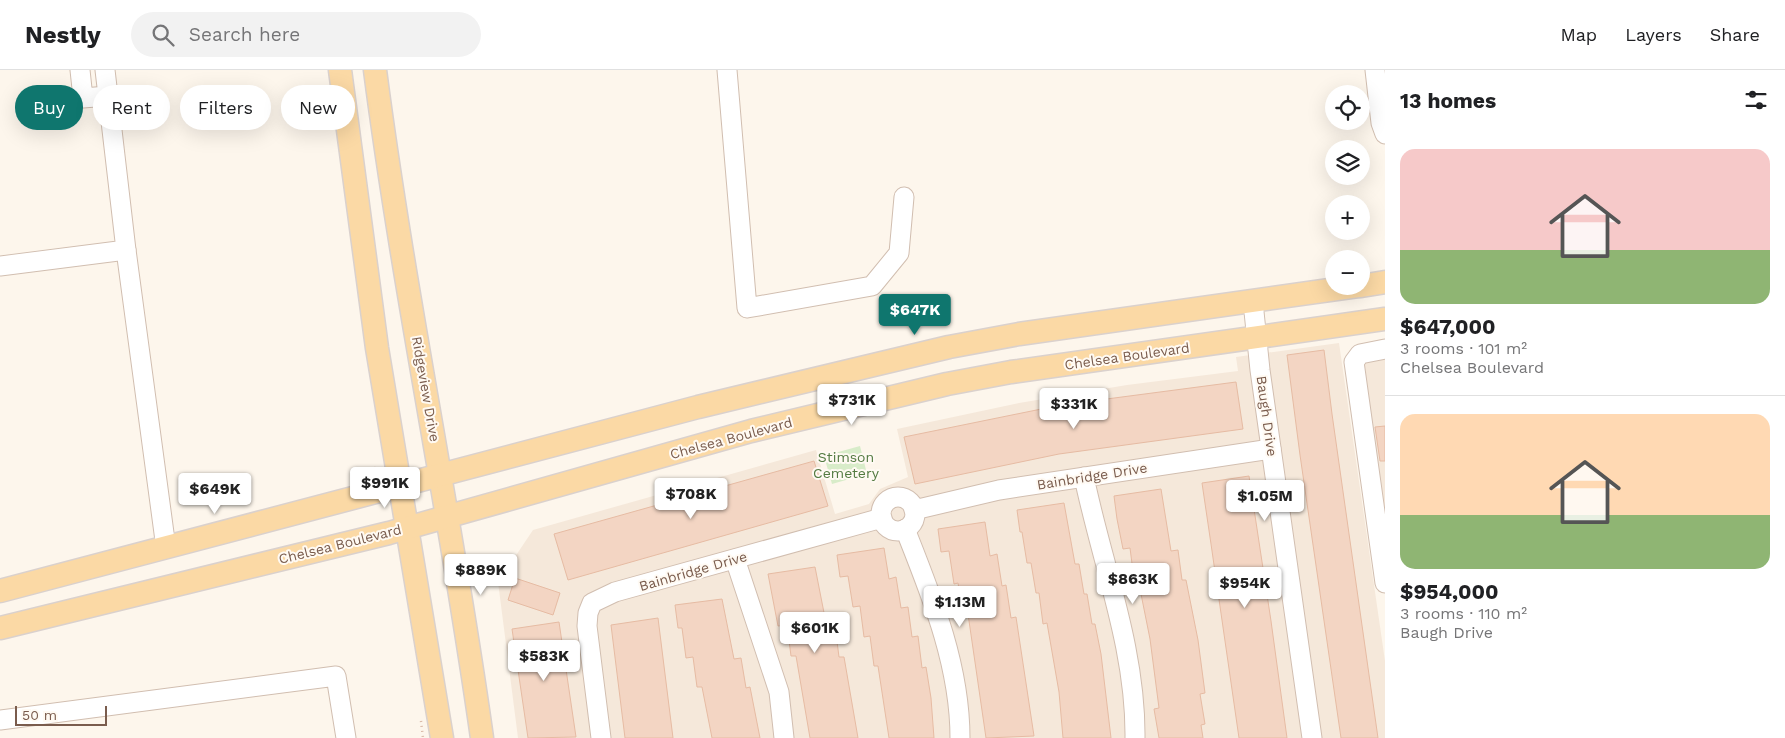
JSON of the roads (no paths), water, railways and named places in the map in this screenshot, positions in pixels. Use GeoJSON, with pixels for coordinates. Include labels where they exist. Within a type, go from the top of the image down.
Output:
{"type":"FeatureCollection","features":[{"type":"Feature","properties":{"kind":"main road"},"geometry":{"type":"LineString","coordinates":[[340,70],[376,348],[442,738]]}},
{"type":"Feature","properties":{"kind":"main road","name":"Ridgeview Drive"},"geometry":{"type":"LineString","coordinates":[[375,70],[394,214],[448,517],[482,738]]}},
{"type":"Feature","properties":{"kind":"main road"},"geometry":{"type":"LineString","coordinates":[[0,591],[400,484],[689,410],[949,347],[1019,334],[1371,284]]}},
{"type":"Feature","properties":{"kind":"main road","name":"Chelsea Boulevard"},"geometry":{"type":"LineString","coordinates":[[0,628],[406,528],[743,434],[947,384],[1011,372],[1385,319]]}},
{"type":"Feature","properties":{"kind":"street"},"geometry":{"type":"LineString","coordinates":[[80,70],[83,98],[93,97]]}},
{"type":"Feature","properties":{"kind":"street"},"geometry":{"type":"LineString","coordinates":[[105,70],[107,85]]}},
{"type":"Feature","properties":{"kind":"street"},"geometry":{"type":"LineString","coordinates":[[727,70],[747,308],[872,286],[899,252],[904,197]]}},
{"type":"Feature","properties":{"kind":"street"},"geometry":{"type":"LineString","coordinates":[[1375,70],[1381,123],[1385,134]]}},
{"type":"Feature","properties":{"kind":"street"},"geometry":{"type":"LineString","coordinates":[[112,130],[166,548]]}},
{"type":"Feature","properties":{"kind":"street"},"geometry":{"type":"LineString","coordinates":[[0,266],[126,250]]}},
{"type":"Feature","properties":{"kind":"street","name":"Baugh Drive"},"geometry":{"type":"LineString","coordinates":[[1253,302],[1271,449],[1312,738]]}},
{"type":"Feature","properties":{"kind":"street"},"geometry":{"type":"LineString","coordinates":[[1385,349],[1360,354],[1354,362],[1385,583]]}},
{"type":"Feature","properties":{"kind":"street","name":"Bainbridge Drive"},"geometry":{"type":"LineString","coordinates":[[914,510],[999,490],[1271,449]]}},
{"type":"Feature","properties":{"kind":"street"},"geometry":{"type":"LineString","coordinates":[[1084,477],[1096,533],[1125,641],[1132,681],[1135,738]]}},
{"type":"Feature","properties":{"kind":"street"},"geometry":{"type":"LineString","coordinates":[[895,498],[906,500],[914,510],[914,519],[905,530],[887,528],[882,518],[886,503],[895,498]]}},
{"type":"Feature","properties":{"kind":"street","name":"Bainbridge Drive"},"geometry":{"type":"LineString","coordinates":[[602,738],[587,626],[588,613],[592,602],[602,596],[882,518]]}},
{"type":"Feature","properties":{"kind":"street"},"geometry":{"type":"LineString","coordinates":[[905,530],[935,605],[944,634],[957,697],[960,738]]}},
{"type":"Feature","properties":{"kind":"street"},"geometry":{"type":"LineString","coordinates":[[734,559],[779,692],[784,738]]}},
{"type":"Feature","properties":{"kind":"street"},"geometry":{"type":"LineString","coordinates":[[0,720],[336,676],[346,738]]}},
{"type":"Feature","properties":{"kind":"park label","name":"Stimson Cemetery"},"geometry":{"type":"Point","coordinates":[846,466]}}]}
